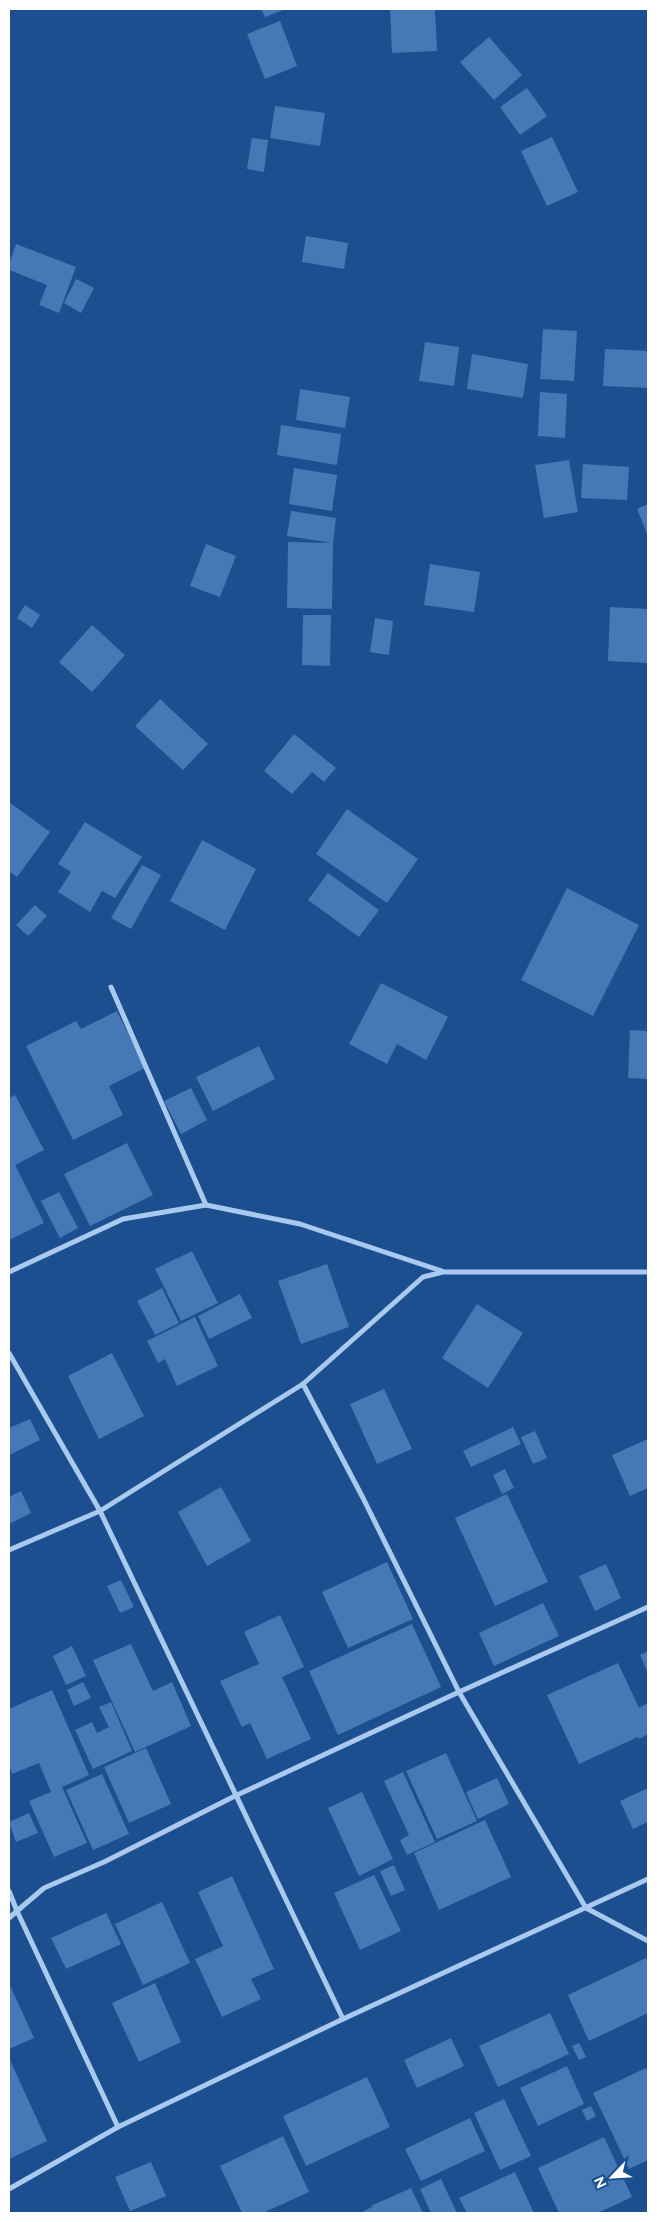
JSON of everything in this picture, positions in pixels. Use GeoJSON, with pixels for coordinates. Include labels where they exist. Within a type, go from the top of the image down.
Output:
{"type":"FeatureCollection","features":[{"type":"Feature","properties":{"kind":"street"},"geometry":{"type":"LineString","coordinates":[[112,986],[206,1205]]}},
{"type":"Feature","properties":{"kind":"street"},"geometry":{"type":"LineString","coordinates":[[9,1272],[123,1219],[206,1205],[300,1224],[443,1272]]}},
{"type":"Feature","properties":{"kind":"street"},"geometry":{"type":"LineString","coordinates":[[9,1550],[100,1511],[302,1384],[423,1277],[443,1272],[648,1272]]}},
{"type":"Feature","properties":{"kind":"street"},"geometry":{"type":"LineString","coordinates":[[9,1353],[100,1511],[343,2019]]}},
{"type":"Feature","properties":{"kind":"street"},"geometry":{"type":"LineString","coordinates":[[302,1384],[363,1498],[459,1692],[586,1908],[648,1941]]}},
{"type":"Feature","properties":{"kind":"street"},"geometry":{"type":"LineString","coordinates":[[9,1918],[44,1888],[104,1862],[235,1796],[648,1607]]}},
{"type":"Feature","properties":{"kind":"street"},"geometry":{"type":"LineString","coordinates":[[9,2188],[118,2127],[343,2019],[648,1879]]}},
{"type":"Feature","properties":{"kind":"street"},"geometry":{"type":"LineString","coordinates":[[9,1891],[118,2127]]}},
{"type":"Feature","properties":{"kind":"building"},"geometry":{"type":"Polygon","coordinates":[[[261,9],[286,9],[265,17],[261,9]]]}},
{"type":"Feature","properties":{"kind":"building"},"geometry":{"type":"Polygon","coordinates":[[[390,9],[435,9],[437,51],[392,53],[390,9]]]}},
{"type":"Feature","properties":{"kind":"building"},"geometry":{"type":"Polygon","coordinates":[[[280,21],[297,66],[265,79],[247,34],[280,21]]]}},
{"type":"Feature","properties":{"kind":"building"},"geometry":{"type":"Polygon","coordinates":[[[489,37],[522,75],[494,100],[460,62],[489,37]]]}},
{"type":"Feature","properties":{"kind":"building"},"geometry":{"type":"Polygon","coordinates":[[[527,88],[547,116],[520,135],[500,107],[527,88]]]}},
{"type":"Feature","properties":{"kind":"building"},"geometry":{"type":"Polygon","coordinates":[[[275,106],[325,113],[320,146],[270,138],[275,106]]]}},
{"type":"Feature","properties":{"kind":"building"},"geometry":{"type":"Polygon","coordinates":[[[552,137],[578,192],[547,206],[521,151],[552,137]]]}},
{"type":"Feature","properties":{"kind":"building"},"geometry":{"type":"Polygon","coordinates":[[[252,138],[268,140],[264,172],[247,169],[252,138]]]}},
{"type":"Feature","properties":{"kind":"building"},"geometry":{"type":"Polygon","coordinates":[[[306,236],[348,243],[344,269],[302,262],[306,236]]]}},
{"type":"Feature","properties":{"kind":"building"},"geometry":{"type":"Polygon","coordinates":[[[16,244],[76,267],[59,313],[39,305],[47,285],[9,270],[9,264],[16,244]]]}},
{"type":"Feature","properties":{"kind":"building"},"geometry":{"type":"Polygon","coordinates":[[[76,279],[94,288],[81,313],[64,303],[76,279]]]}},
{"type":"Feature","properties":{"kind":"building"},"geometry":{"type":"Polygon","coordinates":[[[543,329],[577,331],[574,381],[540,379],[543,329]]]}},
{"type":"Feature","properties":{"kind":"building"},"geometry":{"type":"Polygon","coordinates":[[[425,342],[459,347],[454,386],[419,381],[425,342]]]}},
{"type":"Feature","properties":{"kind":"building"},"geometry":{"type":"Polygon","coordinates":[[[605,349],[648,351],[648,388],[603,386],[605,349]]]}},
{"type":"Feature","properties":{"kind":"building"},"geometry":{"type":"Polygon","coordinates":[[[472,354],[528,364],[523,398],[467,389],[472,354]]]}},
{"type":"Feature","properties":{"kind":"building"},"geometry":{"type":"Polygon","coordinates":[[[300,389],[350,397],[345,428],[296,420],[300,389]]]}},
{"type":"Feature","properties":{"kind":"building"},"geometry":{"type":"Polygon","coordinates":[[[540,392],[567,394],[565,438],[538,436],[540,392]]]}},
{"type":"Feature","properties":{"kind":"building"},"geometry":{"type":"Polygon","coordinates":[[[281,425],[341,434],[337,465],[277,455],[281,425]]]}},
{"type":"Feature","properties":{"kind":"building"},"geometry":{"type":"Polygon","coordinates":[[[569,460],[578,512],[544,518],[535,465],[569,460]]]}},
{"type":"Feature","properties":{"kind":"building"},"geometry":{"type":"Polygon","coordinates":[[[583,464],[629,467],[627,500],[581,498],[583,464]]]}},
{"type":"Feature","properties":{"kind":"building"},"geometry":{"type":"Polygon","coordinates":[[[294,468],[337,475],[332,511],[289,504],[294,468]]]}},
{"type":"Feature","properties":{"kind":"building"},"geometry":{"type":"Polygon","coordinates":[[[648,504],[648,536],[637,509],[648,504]]]}},
{"type":"Feature","properties":{"kind":"building"},"geometry":{"type":"Polygon","coordinates":[[[291,511],[336,518],[333,543],[287,536],[291,511]]]}},
{"type":"Feature","properties":{"kind":"building"},"geometry":{"type":"Polygon","coordinates":[[[288,542],[333,543],[332,609],[287,608],[288,542]]]}},
{"type":"Feature","properties":{"kind":"building"},"geometry":{"type":"Polygon","coordinates":[[[206,544],[236,556],[220,597],[190,586],[206,544]]]}},
{"type":"Feature","properties":{"kind":"building"},"geometry":{"type":"Polygon","coordinates":[[[430,564],[480,572],[474,612],[424,605],[430,564]]]}},
{"type":"Feature","properties":{"kind":"building"},"geometry":{"type":"Polygon","coordinates":[[[25,605],[40,615],[32,628],[17,618],[25,605]]]}},
{"type":"Feature","properties":{"kind":"building"},"geometry":{"type":"Polygon","coordinates":[[[610,607],[648,609],[648,663],[608,661],[610,607]]]}},
{"type":"Feature","properties":{"kind":"building"},"geometry":{"type":"Polygon","coordinates":[[[303,615],[331,615],[330,666],[302,665],[303,615]]]}},
{"type":"Feature","properties":{"kind":"building"},"geometry":{"type":"Polygon","coordinates":[[[375,618],[393,621],[389,655],[370,652],[375,618]]]}},
{"type":"Feature","properties":{"kind":"building"},"geometry":{"type":"Polygon","coordinates":[[[92,625],[125,655],[92,692],[59,662],[92,625]]]}},
{"type":"Feature","properties":{"kind":"building"},"geometry":{"type":"Polygon","coordinates":[[[160,699],[208,744],[183,770],[135,726],[160,699]]]}},
{"type":"Feature","properties":{"kind":"building"},"geometry":{"type":"Polygon","coordinates":[[[294,734],[336,768],[324,782],[312,772],[292,794],[264,771],[294,734]]]}},
{"type":"Feature","properties":{"kind":"building"},"geometry":{"type":"Polygon","coordinates":[[[9,802],[50,832],[17,877],[9,871],[9,802]]]}},
{"type":"Feature","properties":{"kind":"building"},"geometry":{"type":"Polygon","coordinates":[[[347,809],[418,859],[387,903],[316,854],[347,809]]]}},
{"type":"Feature","properties":{"kind":"building"},"geometry":{"type":"Polygon","coordinates":[[[85,822],[142,857],[115,898],[102,891],[90,912],[58,892],[71,872],[58,864],[85,822]]]}},
{"type":"Feature","properties":{"kind":"building"},"geometry":{"type":"Polygon","coordinates":[[[202,840],[256,869],[225,930],[170,901],[202,840]]]}},
{"type":"Feature","properties":{"kind":"building"},"geometry":{"type":"Polygon","coordinates":[[[142,865],[161,875],[131,929],[111,918],[142,865]]]}},
{"type":"Feature","properties":{"kind":"building"},"geometry":{"type":"Polygon","coordinates":[[[328,873],[379,910],[359,937],[308,900],[328,873]]]}},
{"type":"Feature","properties":{"kind":"building"},"geometry":{"type":"Polygon","coordinates":[[[567,888],[639,925],[593,1016],[521,980],[567,888]]]}},
{"type":"Feature","properties":{"kind":"building"},"geometry":{"type":"Polygon","coordinates":[[[35,905],[47,916],[28,936],[16,925],[35,905]]]}},
{"type":"Feature","properties":{"kind":"building"},"geometry":{"type":"Polygon","coordinates":[[[381,983],[448,1017],[426,1060],[397,1044],[387,1064],[349,1044],[381,983]]]}},
{"type":"Feature","properties":{"kind":"building"},"geometry":{"type":"Polygon","coordinates":[[[117,1011],[145,1068],[109,1086],[123,1115],[73,1140],[26,1046],[76,1021],[81,1029],[117,1011]]]}},
{"type":"Feature","properties":{"kind":"building"},"geometry":{"type":"Polygon","coordinates":[[[630,1030],[648,1031],[648,1079],[628,1078],[630,1030]]]}},
{"type":"Feature","properties":{"kind":"building"},"geometry":{"type":"Polygon","coordinates":[[[259,1046],[275,1079],[213,1111],[196,1077],[259,1046]]]}},
{"type":"Feature","properties":{"kind":"building"},"geometry":{"type":"Polygon","coordinates":[[[191,1088],[207,1120],[181,1134],[164,1101],[191,1088]]]}},
{"type":"Feature","properties":{"kind":"building"},"geometry":{"type":"Polygon","coordinates":[[[15,1095],[44,1150],[15,1165],[44,1223],[9,1240],[9,1098],[15,1095]]]}},
{"type":"Feature","properties":{"kind":"building"},"geometry":{"type":"Polygon","coordinates":[[[127,1143],[153,1195],[90,1226],[64,1174],[127,1143]]]}},
{"type":"Feature","properties":{"kind":"building"},"geometry":{"type":"Polygon","coordinates":[[[59,1192],[78,1228],[60,1238],[41,1201],[59,1192]]]}},
{"type":"Feature","properties":{"kind":"building"},"geometry":{"type":"Polygon","coordinates":[[[192,1251],[218,1303],[181,1321],[155,1269],[192,1251]]]}},
{"type":"Feature","properties":{"kind":"building"},"geometry":{"type":"Polygon","coordinates":[[[327,1264],[349,1327],[301,1344],[278,1281],[327,1264]]]}},
{"type":"Feature","properties":{"kind":"building"},"geometry":{"type":"Polygon","coordinates":[[[162,1288],[179,1323],[155,1335],[137,1301],[162,1288]]]}},
{"type":"Feature","properties":{"kind":"building"},"geometry":{"type":"Polygon","coordinates":[[[240,1294],[252,1318],[209,1339],[198,1316],[240,1294]]]}},
{"type":"Feature","properties":{"kind":"building"},"geometry":{"type":"Polygon","coordinates":[[[477,1304],[523,1333],[488,1388],[442,1358],[477,1304]]]}},
{"type":"Feature","properties":{"kind":"building"},"geometry":{"type":"Polygon","coordinates":[[[195,1317],[218,1366],[177,1386],[165,1359],[158,1363],[147,1341],[195,1317]]]}},
{"type":"Feature","properties":{"kind":"building"},"geometry":{"type":"Polygon","coordinates":[[[112,1353],[144,1416],[99,1439],[68,1376],[112,1353]]]}},
{"type":"Feature","properties":{"kind":"building"},"geometry":{"type":"Polygon","coordinates":[[[384,1389],[412,1449],[377,1464],[350,1404],[384,1389]]]}},
{"type":"Feature","properties":{"kind":"building"},"geometry":{"type":"Polygon","coordinates":[[[30,1419],[40,1440],[9,1455],[9,1428],[30,1419]]]}},
{"type":"Feature","properties":{"kind":"building"},"geometry":{"type":"Polygon","coordinates":[[[513,1427],[521,1444],[471,1467],[463,1451],[513,1427]]]}},
{"type":"Feature","properties":{"kind":"building"},"geometry":{"type":"Polygon","coordinates":[[[535,1431],[547,1458],[533,1464],[521,1437],[535,1431]]]}},
{"type":"Feature","properties":{"kind":"building"},"geometry":{"type":"Polygon","coordinates":[[[648,1439],[648,1488],[630,1496],[612,1455],[648,1439]]]}},
{"type":"Feature","properties":{"kind":"building"},"geometry":{"type":"Polygon","coordinates":[[[505,1469],[514,1488],[502,1494],[493,1475],[505,1469]]]}},
{"type":"Feature","properties":{"kind":"building"},"geometry":{"type":"Polygon","coordinates":[[[221,1487],[251,1541],[207,1566],[178,1512],[221,1487]]]}},
{"type":"Feature","properties":{"kind":"building"},"geometry":{"type":"Polygon","coordinates":[[[21,1491],[31,1513],[9,1524],[9,1497],[21,1491]]]}},
{"type":"Feature","properties":{"kind":"building"},"geometry":{"type":"Polygon","coordinates":[[[507,1494],[548,1582],[495,1606],[455,1518],[507,1494]]]}},
{"type":"Feature","properties":{"kind":"building"},"geometry":{"type":"Polygon","coordinates":[[[387,1562],[413,1619],[348,1648],[322,1592],[387,1562]]]}},
{"type":"Feature","properties":{"kind":"building"},"geometry":{"type":"Polygon","coordinates":[[[606,1564],[621,1598],[595,1611],[579,1576],[606,1564]]]}},
{"type":"Feature","properties":{"kind":"building"},"geometry":{"type":"Polygon","coordinates":[[[121,1580],[134,1607],[120,1613],[107,1586],[121,1580]]]}},
{"type":"Feature","properties":{"kind":"building"},"geometry":{"type":"Polygon","coordinates":[[[543,1603],[559,1636],[494,1666],[479,1633],[543,1603]]]}},
{"type":"Feature","properties":{"kind":"building"},"geometry":{"type":"Polygon","coordinates":[[[280,1615],[304,1667],[282,1677],[311,1739],[267,1759],[250,1723],[242,1727],[220,1681],[259,1664],[244,1632],[280,1615]]]}},
{"type":"Feature","properties":{"kind":"building"},"geometry":{"type":"Polygon","coordinates":[[[412,1624],[441,1687],[338,1735],[309,1671],[412,1624]]]}},
{"type":"Feature","properties":{"kind":"building"},"geometry":{"type":"Polygon","coordinates":[[[131,1644],[153,1691],[172,1682],[191,1726],[135,1752],[93,1660],[131,1644]]]}},
{"type":"Feature","properties":{"kind":"building"},"geometry":{"type":"Polygon","coordinates":[[[72,1646],[86,1676],[66,1685],[53,1656],[72,1646]]]}},
{"type":"Feature","properties":{"kind":"building"},"geometry":{"type":"Polygon","coordinates":[[[648,1651],[648,1673],[640,1655],[648,1651]]]}},
{"type":"Feature","properties":{"kind":"building"},"geometry":{"type":"Polygon","coordinates":[[[618,1663],[639,1708],[648,1703],[648,1734],[579,1764],[547,1695],[618,1663]]]}},
{"type":"Feature","properties":{"kind":"building"},"geometry":{"type":"Polygon","coordinates":[[[83,1682],[91,1698],[74,1706],[67,1690],[83,1682]]]}},
{"type":"Feature","properties":{"kind":"building"},"geometry":{"type":"Polygon","coordinates":[[[52,1690],[89,1775],[62,1787],[87,1843],[54,1857],[29,1801],[51,1792],[39,1763],[12,1774],[9,1765],[9,1709],[52,1690]]]}},
{"type":"Feature","properties":{"kind":"building"},"geometry":{"type":"Polygon","coordinates":[[[111,1702],[132,1751],[93,1769],[75,1730],[92,1722],[97,1733],[109,1727],[99,1707],[111,1702]]]}},
{"type":"Feature","properties":{"kind":"building"},"geometry":{"type":"Polygon","coordinates":[[[146,1748],[171,1804],[129,1823],[104,1767],[146,1748]]]}},
{"type":"Feature","properties":{"kind":"building"},"geometry":{"type":"Polygon","coordinates":[[[446,1753],[477,1821],[437,1839],[406,1771],[446,1753]]]}},
{"type":"Feature","properties":{"kind":"building"},"geometry":{"type":"Polygon","coordinates":[[[403,1772],[435,1842],[407,1855],[400,1840],[409,1835],[384,1781],[403,1772]]]}},
{"type":"Feature","properties":{"kind":"building"},"geometry":{"type":"Polygon","coordinates":[[[102,1774],[129,1834],[93,1850],[66,1790],[102,1774]]]}},
{"type":"Feature","properties":{"kind":"building"},"geometry":{"type":"Polygon","coordinates":[[[497,1778],[509,1804],[478,1819],[466,1792],[497,1778]]]}},
{"type":"Feature","properties":{"kind":"building"},"geometry":{"type":"Polygon","coordinates":[[[648,1788],[648,1826],[647,1822],[633,1829],[620,1801],[648,1788]]]}},
{"type":"Feature","properties":{"kind":"building"},"geometry":{"type":"Polygon","coordinates":[[[362,1792],[393,1859],[359,1876],[328,1808],[362,1792]]]}},
{"type":"Feature","properties":{"kind":"building"},"geometry":{"type":"Polygon","coordinates":[[[29,1813],[38,1833],[16,1842],[9,1822],[29,1813]]]}},
{"type":"Feature","properties":{"kind":"building"},"geometry":{"type":"Polygon","coordinates":[[[485,1820],[511,1877],[439,1910],[414,1853],[485,1820]]]}},
{"type":"Feature","properties":{"kind":"building"},"geometry":{"type":"Polygon","coordinates":[[[394,1865],[405,1890],[391,1896],[380,1871],[394,1865]]]}},
{"type":"Feature","properties":{"kind":"building"},"geometry":{"type":"Polygon","coordinates":[[[374,1875],[401,1931],[360,1950],[334,1893],[374,1875]]]}},
{"type":"Feature","properties":{"kind":"building"},"geometry":{"type":"Polygon","coordinates":[[[232,1876],[274,1969],[251,1979],[261,1999],[222,2017],[195,1959],[223,1946],[198,1892],[232,1876]]]}},
{"type":"Feature","properties":{"kind":"building"},"geometry":{"type":"Polygon","coordinates":[[[162,1902],[190,1963],[143,1985],[115,1924],[162,1902]]]}},
{"type":"Feature","properties":{"kind":"building"},"geometry":{"type":"Polygon","coordinates":[[[106,1913],[121,1944],[66,1969],[51,1938],[106,1913]]]}},
{"type":"Feature","properties":{"kind":"building"},"geometry":{"type":"Polygon","coordinates":[[[646,1958],[648,1963],[648,2013],[589,2041],[568,1995],[646,1958]]]}},
{"type":"Feature","properties":{"kind":"building"},"geometry":{"type":"Polygon","coordinates":[[[9,1983],[34,2038],[9,2049],[9,1983]]]}},
{"type":"Feature","properties":{"kind":"building"},"geometry":{"type":"Polygon","coordinates":[[[155,1983],[181,2042],[139,2062],[112,2003],[155,1983]]]}},
{"type":"Feature","properties":{"kind":"building"},"geometry":{"type":"Polygon","coordinates":[[[550,2013],[569,2054],[498,2087],[479,2046],[550,2013]]]}},
{"type":"Feature","properties":{"kind":"building"},"geometry":{"type":"Polygon","coordinates":[[[451,2038],[464,2066],[417,2088],[404,2060],[451,2038]]]}},
{"type":"Feature","properties":{"kind":"building"},"geometry":{"type":"Polygon","coordinates":[[[579,2043],[586,2057],[579,2060],[572,2046],[579,2043]]]}},
{"type":"Feature","properties":{"kind":"building"},"geometry":{"type":"Polygon","coordinates":[[[9,2058],[47,2141],[9,2159],[9,2058]]]}},
{"type":"Feature","properties":{"kind":"building"},"geometry":{"type":"Polygon","coordinates":[[[567,2066],[584,2104],[538,2126],[520,2088],[567,2066]]]}},
{"type":"Feature","properties":{"kind":"building"},"geometry":{"type":"Polygon","coordinates":[[[646,2068],[648,2072],[648,2160],[629,2169],[593,2093],[646,2068]]]}},
{"type":"Feature","properties":{"kind":"building"},"geometry":{"type":"Polygon","coordinates":[[[367,2077],[390,2127],[306,2166],[283,2116],[367,2077]]]}},
{"type":"Feature","properties":{"kind":"building"},"geometry":{"type":"Polygon","coordinates":[[[504,2099],[531,2156],[500,2170],[474,2113],[504,2099]]]}},
{"type":"Feature","properties":{"kind":"building"},"geometry":{"type":"Polygon","coordinates":[[[591,2106],[596,2116],[587,2121],[582,2110],[591,2106]]]}},
{"type":"Feature","properties":{"kind":"building"},"geometry":{"type":"Polygon","coordinates":[[[470,2118],[485,2151],[421,2181],[405,2149],[470,2118]]]}},
{"type":"Feature","properties":{"kind":"building"},"geometry":{"type":"Polygon","coordinates":[[[283,2136],[309,2192],[263,2213],[242,2213],[220,2166],[283,2136]]]}},
{"type":"Feature","properties":{"kind":"building"},"geometry":{"type":"Polygon","coordinates":[[[604,2137],[632,2197],[598,2213],[559,2213],[538,2168],[604,2137]]]}},
{"type":"Feature","properties":{"kind":"building"},"geometry":{"type":"Polygon","coordinates":[[[151,2162],[166,2196],[130,2211],[115,2177],[151,2162]]]}},
{"type":"Feature","properties":{"kind":"building"},"geometry":{"type":"Polygon","coordinates":[[[515,2172],[534,2213],[467,2213],[459,2198],[515,2172]]]}},
{"type":"Feature","properties":{"kind":"building"},"geometry":{"type":"Polygon","coordinates":[[[441,2179],[457,2213],[431,2213],[420,2189],[441,2179]]]}},
{"type":"Feature","properties":{"kind":"building"},"geometry":{"type":"Polygon","coordinates":[[[411,2188],[423,2213],[360,2213],[371,2206],[411,2188]]]}}]}
